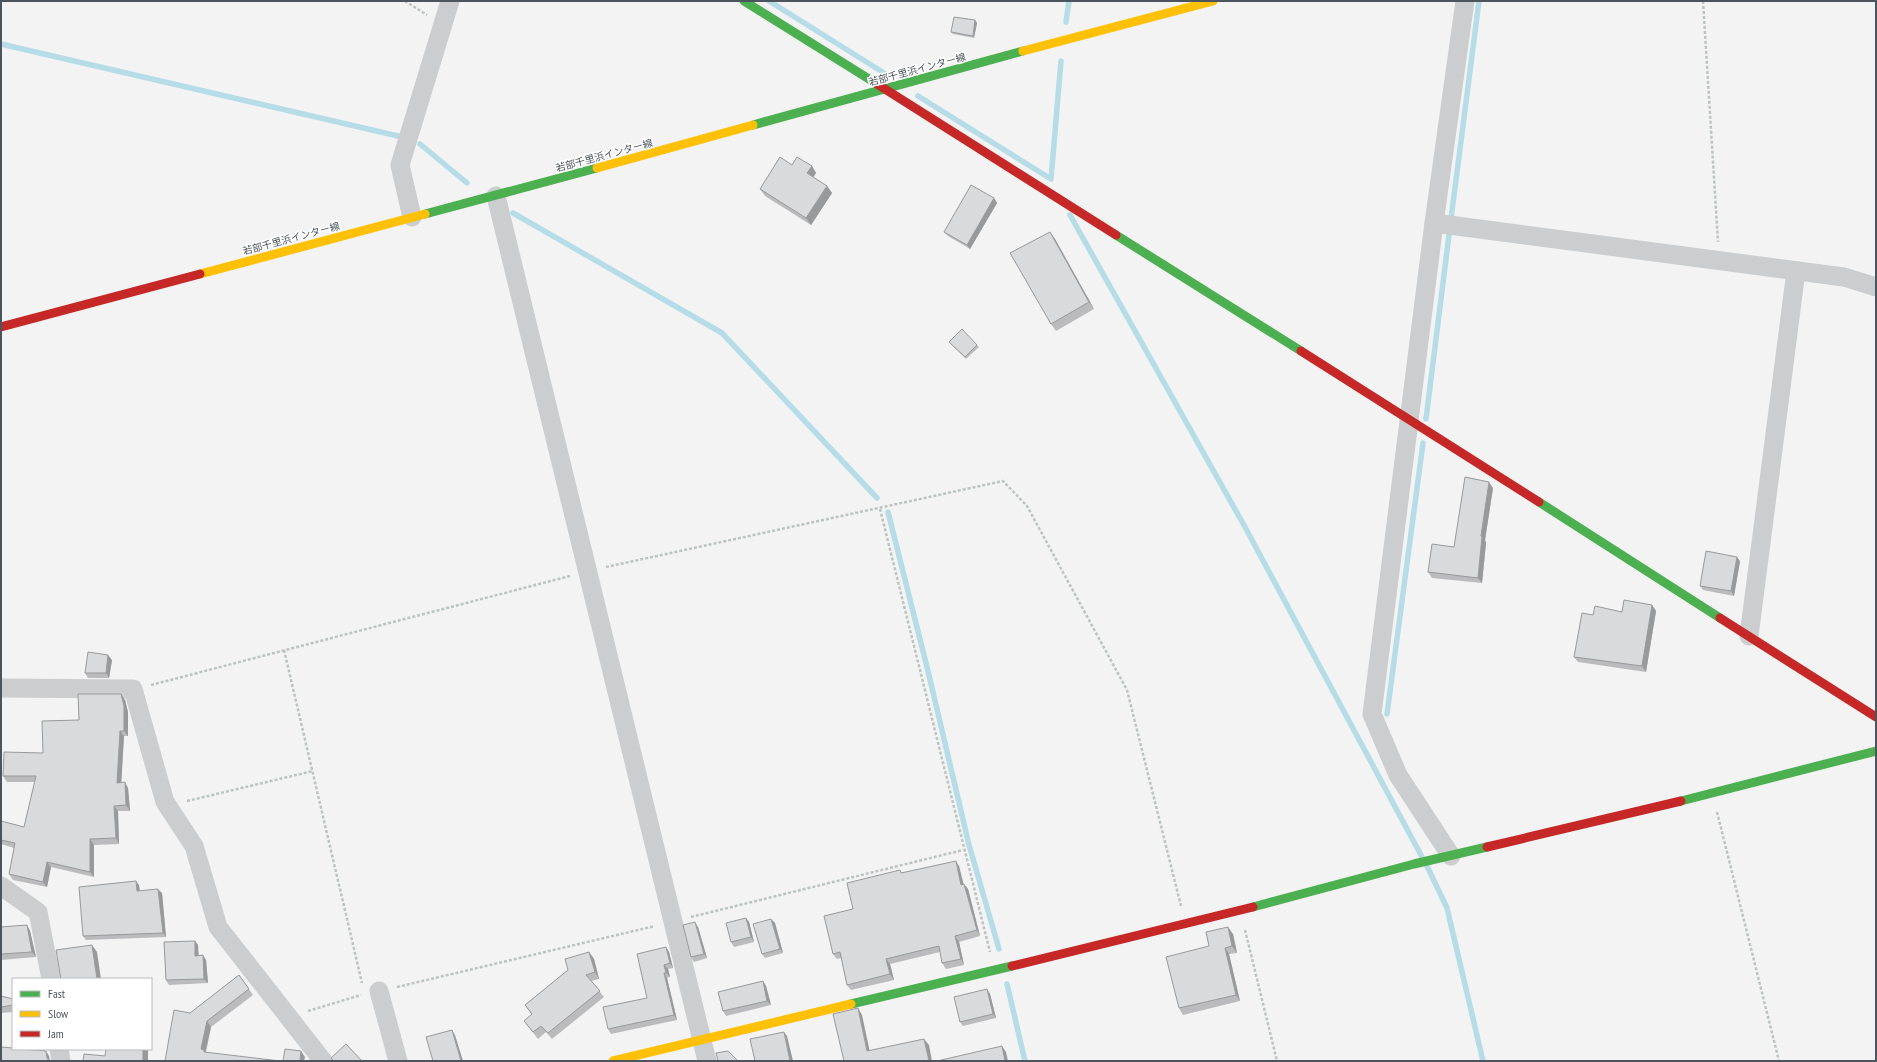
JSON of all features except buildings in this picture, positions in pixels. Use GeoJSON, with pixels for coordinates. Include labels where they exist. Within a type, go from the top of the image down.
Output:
{"type":"FeatureCollection","features":[{"type":"Feature","properties":{"kind":"street"},"geometry":{"type":"LineString","coordinates":[[412,217],[400,165],[450,1]]}},
{"type":"Feature","properties":{"kind":"street"},"geometry":{"type":"LineString","coordinates":[[744,1],[1409,419],[1876,717]]}},
{"type":"Feature","properties":{"kind":"street","name":"若部千里浜インター線"},"geometry":{"type":"LineString","coordinates":[[1,327],[496,196],[884,89],[1213,1]]}},
{"type":"Feature","properties":{"kind":"street"},"geometry":{"type":"LineString","coordinates":[[1444,857],[1398,775],[1372,714],[1434,223],[1465,1]]}},
{"type":"Feature","properties":{"kind":"street"},"geometry":{"type":"LineString","coordinates":[[496,196],[707,1061]]}},
{"type":"Feature","properties":{"kind":"street"},"geometry":{"type":"LineString","coordinates":[[1434,223],[1844,277],[1876,287]]}},
{"type":"Feature","properties":{"kind":"street"},"geometry":{"type":"LineString","coordinates":[[1749,636],[1796,271]]}},
{"type":"Feature","properties":{"kind":"street"},"geometry":{"type":"LineString","coordinates":[[1,688],[133,689],[167,806],[194,846],[218,927],[323,1061]]}},
{"type":"Feature","properties":{"kind":"street"},"geometry":{"type":"LineString","coordinates":[[613,1061],[1185,925],[1414,864],[1713,794],[1876,751]]}},
{"type":"Feature","properties":{"kind":"street"},"geometry":{"type":"LineString","coordinates":[[1,886],[38,912],[52,978]]}},
{"type":"Feature","properties":{"kind":"street"},"geometry":{"type":"LineString","coordinates":[[372,992],[398,1061]]}},
{"type":"Feature","properties":{"kind":"street"},"geometry":{"type":"LineString","coordinates":[[59,1050],[61,1061]]}},
{"type":"Feature","properties":{"kind":"path"},"geometry":{"type":"LineString","coordinates":[[405,1],[443,24]]}},
{"type":"Feature","properties":{"kind":"path"},"geometry":{"type":"LineString","coordinates":[[1703,1],[1719,261]]}},
{"type":"Feature","properties":{"kind":"path"},"geometry":{"type":"LineString","coordinates":[[133,689],[588,571],[880,509],[1003,481],[1027,506],[1127,690],[1185,925]]}},
{"type":"Feature","properties":{"kind":"path"},"geometry":{"type":"LineString","coordinates":[[880,509],[963,850],[994,970]]}},
{"type":"Feature","properties":{"kind":"path"},"geometry":{"type":"LineString","coordinates":[[284,650],[312,771],[372,992]]}},
{"type":"Feature","properties":{"kind":"path"},"geometry":{"type":"LineString","coordinates":[[167,806],[312,771]]}},
{"type":"Feature","properties":{"kind":"path"},"geometry":{"type":"LineString","coordinates":[[1713,794],[1779,1061]]}},
{"type":"Feature","properties":{"kind":"path"},"geometry":{"type":"LineString","coordinates":[[289,1018],[372,992],[673,922],[963,850]]}},
{"type":"Feature","properties":{"kind":"path"},"geometry":{"type":"LineString","coordinates":[[1240,910],[1277,1061]]}},
{"type":"Feature","properties":{"kind":"waterway"},"geometry":{"type":"LineString","coordinates":[[769,1],[884,73]]}},
{"type":"Feature","properties":{"kind":"waterway"},"geometry":{"type":"LineString","coordinates":[[1066,22],[1069,1]]}},
{"type":"Feature","properties":{"kind":"waterway"},"geometry":{"type":"LineString","coordinates":[[1451,219],[1479,1]]}},
{"type":"Feature","properties":{"kind":"waterway"},"geometry":{"type":"LineString","coordinates":[[1,44],[398,136]]}},
{"type":"Feature","properties":{"kind":"waterway"},"geometry":{"type":"LineString","coordinates":[[918,96],[1051,179],[1061,61]]}},
{"type":"Feature","properties":{"kind":"waterway"},"geometry":{"type":"LineString","coordinates":[[420,144],[467,183]]}},
{"type":"Feature","properties":{"kind":"waterway"},"geometry":{"type":"LineString","coordinates":[[513,213],[722,333],[877,498]]}},
{"type":"Feature","properties":{"kind":"waterway"},"geometry":{"type":"LineString","coordinates":[[1070,215],[1245,527],[1422,857]]}},
{"type":"Feature","properties":{"kind":"waterway"},"geometry":{"type":"LineString","coordinates":[[1426,419],[1449,235]]}},
{"type":"Feature","properties":{"kind":"waterway"},"geometry":{"type":"LineString","coordinates":[[1387,714],[1423,443]]}},
{"type":"Feature","properties":{"kind":"waterway"},"geometry":{"type":"LineString","coordinates":[[888,512],[928,671],[969,845],[999,949]]}},
{"type":"Feature","properties":{"kind":"waterway"},"geometry":{"type":"LineString","coordinates":[[1427,866],[1447,908],[1483,1061]]}},
{"type":"Feature","properties":{"kind":"waterway"},"geometry":{"type":"LineString","coordinates":[[1007,984],[1025,1061]]}},
{"type":"Feature","properties":{"kind":"traffic: fast"},"geometry":{"type":"LineString","coordinates":[[744,1],[877,84]]}},
{"type":"Feature","properties":{"kind":"traffic: fast"},"geometry":{"type":"LineString","coordinates":[[753,125],[1023,51]]}},
{"type":"Feature","properties":{"kind":"traffic: fast"},"geometry":{"type":"LineString","coordinates":[[425,214],[597,168]]}},
{"type":"Feature","properties":{"kind":"traffic: fast"},"geometry":{"type":"LineString","coordinates":[[1116,235],[1301,351]]}},
{"type":"Feature","properties":{"kind":"traffic: fast"},"geometry":{"type":"LineString","coordinates":[[1539,502],[1720,618]]}},
{"type":"Feature","properties":{"kind":"traffic: fast"},"geometry":{"type":"LineString","coordinates":[[1681,801],[1876,751]]}},
{"type":"Feature","properties":{"kind":"traffic: fast"},"geometry":{"type":"LineString","coordinates":[[1253,907],[1414,864],[1487,847]]}},
{"type":"Feature","properties":{"kind":"traffic: fast"},"geometry":{"type":"LineString","coordinates":[[851,1004],[1012,966]]}},
{"type":"Feature","properties":{"kind":"traffic: slow"},"geometry":{"type":"LineString","coordinates":[[1023,51],[1213,1]]}},
{"type":"Feature","properties":{"kind":"traffic: slow"},"geometry":{"type":"LineString","coordinates":[[597,168],[753,125]]}},
{"type":"Feature","properties":{"kind":"traffic: slow"},"geometry":{"type":"LineString","coordinates":[[200,274],[425,214]]}},
{"type":"Feature","properties":{"kind":"traffic: slow"},"geometry":{"type":"LineString","coordinates":[[613,1061],[851,1004]]}},
{"type":"Feature","properties":{"kind":"traffic: jam"},"geometry":{"type":"LineString","coordinates":[[877,84],[1116,235]]}},
{"type":"Feature","properties":{"kind":"traffic: jam"},"geometry":{"type":"LineString","coordinates":[[1,327],[200,274]]}},
{"type":"Feature","properties":{"kind":"traffic: jam"},"geometry":{"type":"LineString","coordinates":[[1301,351],[1539,502]]}},
{"type":"Feature","properties":{"kind":"traffic: jam"},"geometry":{"type":"LineString","coordinates":[[1720,618],[1876,717]]}},
{"type":"Feature","properties":{"kind":"traffic: jam"},"geometry":{"type":"LineString","coordinates":[[1487,847],[1681,801]]}},
{"type":"Feature","properties":{"kind":"traffic: jam"},"geometry":{"type":"LineString","coordinates":[[1012,966],[1253,907]]}}]}
